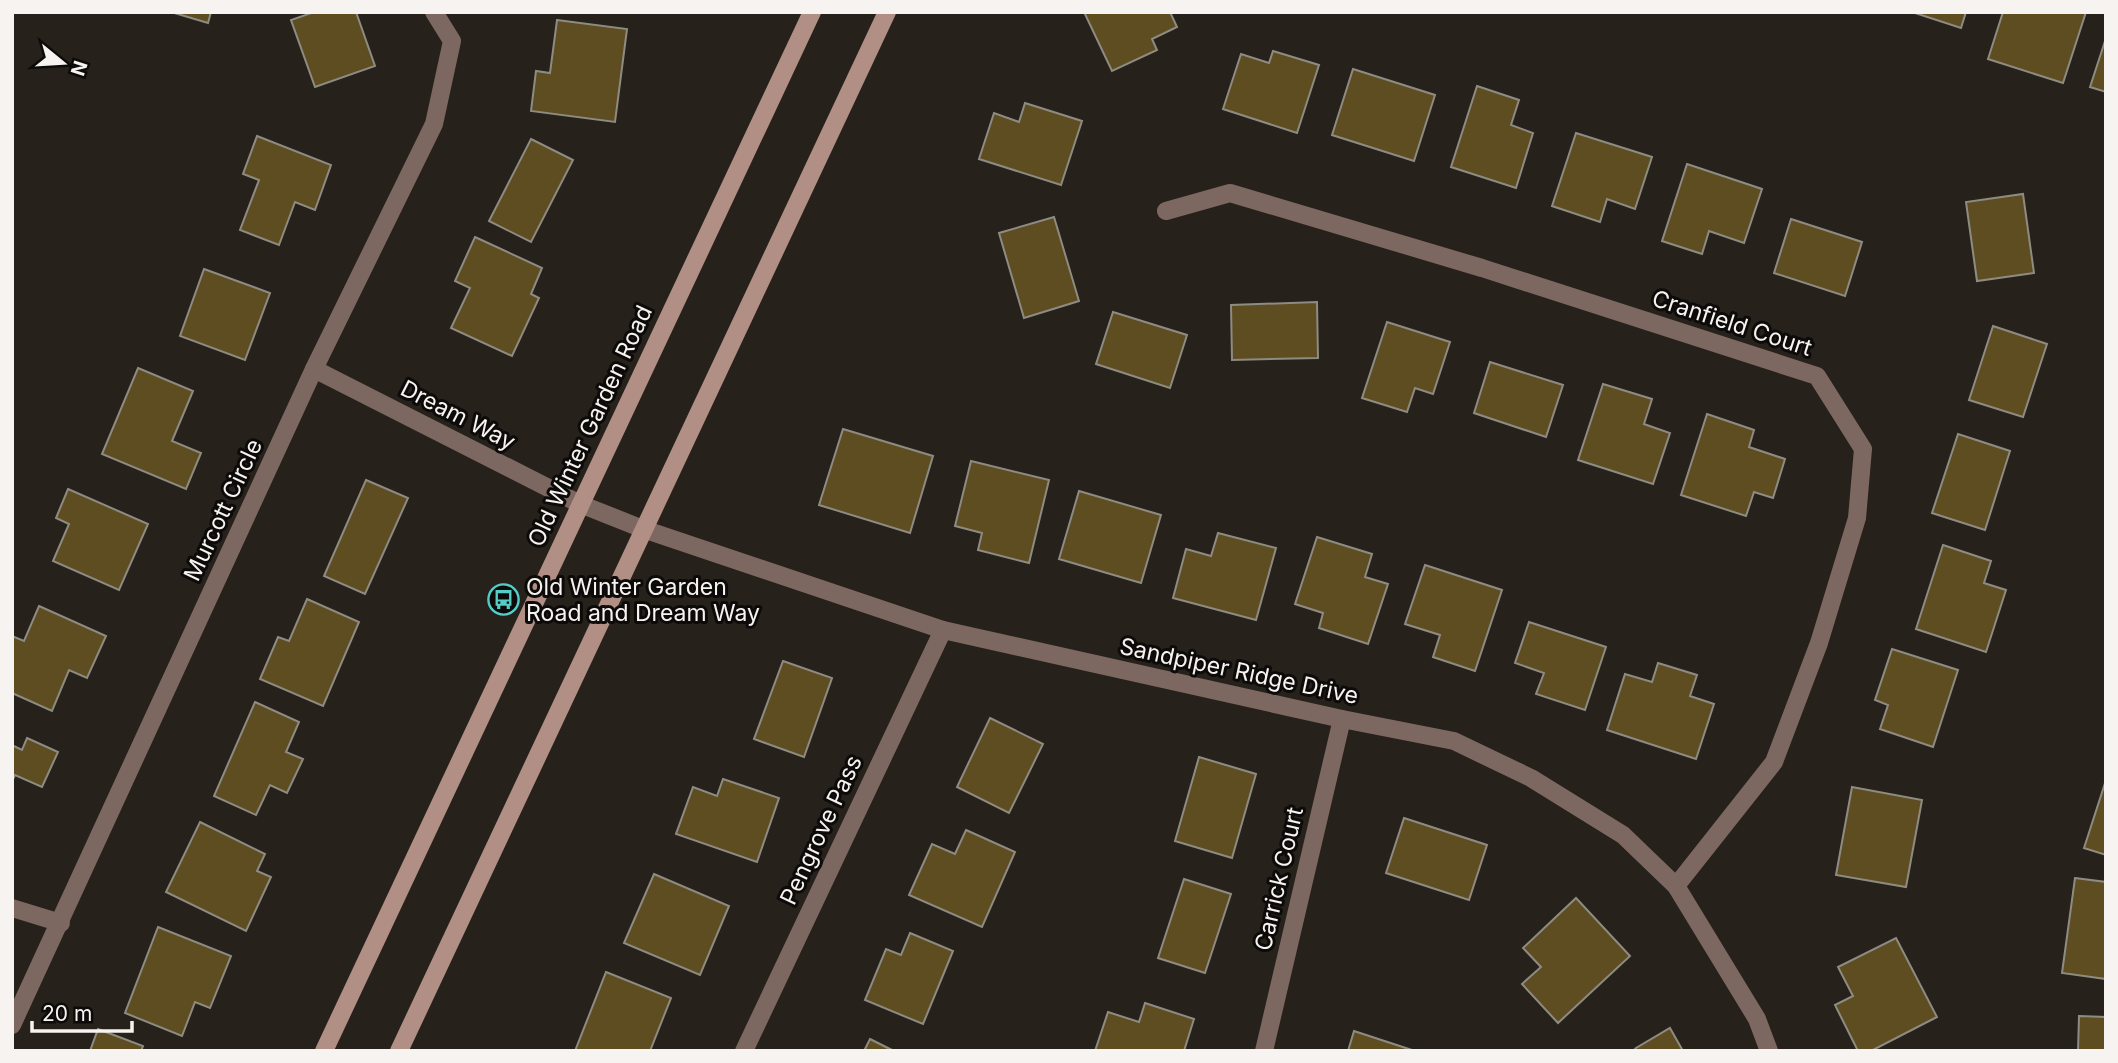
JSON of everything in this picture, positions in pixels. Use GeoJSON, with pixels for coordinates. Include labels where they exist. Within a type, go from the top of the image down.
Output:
{"type":"FeatureCollection","features":[{"type":"Feature","properties":{"kind":"main road","name":"Old Winter Garden Road"},"geometry":{"type":"LineString","coordinates":[[324,1051],[812,12]]}},
{"type":"Feature","properties":{"kind":"main road"},"geometry":{"type":"LineString","coordinates":[[399,1051],[887,12]]}},
{"type":"Feature","properties":{"kind":"street","name":"Murcott Circle"},"geometry":{"type":"LineString","coordinates":[[12,1026],[314,369],[434,124],[452,41],[434,12]]}},
{"type":"Feature","properties":{"kind":"street","name":"Cranfield Court"},"geometry":{"type":"LineString","coordinates":[[1166,211],[1230,193],[1495,272],[1817,376],[1863,449],[1857,518],[1819,643],[1774,762],[1676,886]]}},
{"type":"Feature","properties":{"kind":"street","name":"Dream Way"},"geometry":{"type":"LineString","coordinates":[[314,369],[580,504]]}},
{"type":"Feature","properties":{"kind":"street","name":"Sandpiper Ridge Drive"},"geometry":{"type":"LineString","coordinates":[[580,504],[643,529],[943,630],[1342,719],[1454,741],[1531,778],[1623,835],[1676,886],[1757,1019],[1769,1051]]}},
{"type":"Feature","properties":{"kind":"street","name":"Pengrove Pass"},"geometry":{"type":"LineString","coordinates":[[744,1051],[943,630]]}},
{"type":"Feature","properties":{"kind":"street","name":"Carrick Court"},"geometry":{"type":"LineString","coordinates":[[1264,1051],[1342,719]]}},
{"type":"Feature","properties":{"kind":"street"},"geometry":{"type":"LineString","coordinates":[[12,908],[61,923]]}},
{"type":"Feature","properties":{"kind":"building"},"geometry":{"type":"Polygon","coordinates":[[[171,12],[211,12],[208,23],[171,12]]]}},
{"type":"Feature","properties":{"kind":"building"},"geometry":{"type":"Polygon","coordinates":[[[314,12],[356,12],[375,66],[315,87],[291,20],[314,12]]]}},
{"type":"Feature","properties":{"kind":"building"},"geometry":{"type":"Polygon","coordinates":[[[1084,12],[1170,12],[1177,27],[1152,39],[1157,50],[1112,71],[1084,12]]]}},
{"type":"Feature","properties":{"kind":"building"},"geometry":{"type":"Polygon","coordinates":[[[1912,12],[1966,12],[1961,28],[1912,12]]]}},
{"type":"Feature","properties":{"kind":"building"},"geometry":{"type":"Polygon","coordinates":[[[2003,12],[2086,12],[2063,83],[1988,59],[2003,12]]]}},
{"type":"Feature","properties":{"kind":"building"},"geometry":{"type":"Polygon","coordinates":[[[557,20],[627,29],[615,122],[531,111],[536,71],[550,73],[557,20]]]}},
{"type":"Feature","properties":{"kind":"building"},"geometry":{"type":"Polygon","coordinates":[[[2106,38],[2106,92],[2090,87],[2106,38]]]}},
{"type":"Feature","properties":{"kind":"building"},"geometry":{"type":"Polygon","coordinates":[[[1273,51],[1319,65],[1297,133],[1223,109],[1241,54],[1269,63],[1273,51]]]}},
{"type":"Feature","properties":{"kind":"building"},"geometry":{"type":"Polygon","coordinates":[[[1353,69],[1435,95],[1414,161],[1332,135],[1353,69]]]}},
{"type":"Feature","properties":{"kind":"building"},"geometry":{"type":"Polygon","coordinates":[[[1477,86],[1519,100],[1511,125],[1533,133],[1516,188],[1451,167],[1477,86]]]}},
{"type":"Feature","properties":{"kind":"building"},"geometry":{"type":"Polygon","coordinates":[[[1025,103],[1082,121],[1061,185],[979,159],[994,113],[1019,122],[1025,103]]]}},
{"type":"Feature","properties":{"kind":"building"},"geometry":{"type":"Polygon","coordinates":[[[1576,133],[1652,157],[1635,209],[1607,199],[1600,222],[1552,206],[1576,133]]]}},
{"type":"Feature","properties":{"kind":"building"},"geometry":{"type":"Polygon","coordinates":[[[257,136],[331,165],[315,210],[295,202],[279,245],[240,230],[259,180],[243,174],[257,136]]]}},
{"type":"Feature","properties":{"kind":"building"},"geometry":{"type":"Polygon","coordinates":[[[531,139],[573,160],[531,242],[489,221],[531,139]]]}},
{"type":"Feature","properties":{"kind":"building"},"geometry":{"type":"Polygon","coordinates":[[[1687,164],[1762,189],[1744,243],[1709,231],[1702,254],[1662,241],[1687,164]]]}},
{"type":"Feature","properties":{"kind":"building"},"geometry":{"type":"Polygon","coordinates":[[[2023,194],[2034,273],[1977,281],[1966,202],[2023,194]]]}},
{"type":"Feature","properties":{"kind":"building"},"geometry":{"type":"Polygon","coordinates":[[[1054,217],[1079,301],[1024,318],[999,233],[1054,217]]]}},
{"type":"Feature","properties":{"kind":"building"},"geometry":{"type":"Polygon","coordinates":[[[1791,219],[1862,242],[1845,296],[1774,273],[1791,219]]]}},
{"type":"Feature","properties":{"kind":"building"},"geometry":{"type":"Polygon","coordinates":[[[475,237],[542,268],[531,294],[539,298],[512,356],[451,328],[470,288],[455,281],[475,237]]]}},
{"type":"Feature","properties":{"kind":"building"},"geometry":{"type":"Polygon","coordinates":[[[204,269],[270,293],[245,360],[180,336],[204,269]]]}},
{"type":"Feature","properties":{"kind":"building"},"geometry":{"type":"Polygon","coordinates":[[[1317,302],[1318,358],[1232,360],[1231,305],[1317,302]]]}},
{"type":"Feature","properties":{"kind":"building"},"geometry":{"type":"Polygon","coordinates":[[[1113,312],[1187,335],[1170,388],[1096,364],[1113,312]]]}},
{"type":"Feature","properties":{"kind":"building"},"geometry":{"type":"Polygon","coordinates":[[[1387,322],[1450,342],[1433,394],[1415,388],[1407,412],[1362,398],[1387,322]]]}},
{"type":"Feature","properties":{"kind":"building"},"geometry":{"type":"Polygon","coordinates":[[[1993,326],[2047,344],[2023,417],[1969,400],[1993,326]]]}},
{"type":"Feature","properties":{"kind":"building"},"geometry":{"type":"Polygon","coordinates":[[[1490,362],[1563,385],[1546,437],[1474,413],[1490,362]]]}},
{"type":"Feature","properties":{"kind":"building"},"geometry":{"type":"Polygon","coordinates":[[[138,368],[193,391],[172,441],[201,453],[186,489],[102,454],[138,368]]]}},
{"type":"Feature","properties":{"kind":"building"},"geometry":{"type":"Polygon","coordinates":[[[1603,384],[1652,399],[1644,424],[1670,433],[1653,484],[1578,460],[1603,384]]]}},
{"type":"Feature","properties":{"kind":"building"},"geometry":{"type":"Polygon","coordinates":[[[1707,414],[1754,430],[1749,447],[1785,459],[1773,498],[1754,492],[1746,516],[1681,495],[1707,414]]]}},
{"type":"Feature","properties":{"kind":"building"},"geometry":{"type":"Polygon","coordinates":[[[843,429],[933,456],[910,533],[819,505],[843,429]]]}},
{"type":"Feature","properties":{"kind":"building"},"geometry":{"type":"Polygon","coordinates":[[[1958,434],[2010,451],[1985,530],[1932,513],[1958,434]]]}},
{"type":"Feature","properties":{"kind":"building"},"geometry":{"type":"Polygon","coordinates":[[[971,461],[1049,480],[1029,563],[978,550],[982,533],[955,526],[971,461]]]}},
{"type":"Feature","properties":{"kind":"building"},"geometry":{"type":"Polygon","coordinates":[[[366,480],[408,498],[365,594],[324,576],[366,480]]]}},
{"type":"Feature","properties":{"kind":"building"},"geometry":{"type":"Polygon","coordinates":[[[68,489],[148,524],[119,590],[53,561],[69,524],[56,518],[68,489]]]}},
{"type":"Feature","properties":{"kind":"building"},"geometry":{"type":"Polygon","coordinates":[[[1079,491],[1161,515],[1141,583],[1059,559],[1079,491]]]}},
{"type":"Feature","properties":{"kind":"building"},"geometry":{"type":"Polygon","coordinates":[[[1218,533],[1276,548],[1256,620],[1173,598],[1186,549],[1211,556],[1218,533]]]}},
{"type":"Feature","properties":{"kind":"building"},"geometry":{"type":"Polygon","coordinates":[[[1317,537],[1372,554],[1365,577],[1388,584],[1368,644],[1319,628],[1323,613],[1295,604],[1317,537]]]}},
{"type":"Feature","properties":{"kind":"building"},"geometry":{"type":"Polygon","coordinates":[[[1943,545],[1991,561],[1984,583],[2006,590],[1986,652],[1916,629],[1943,545]]]}},
{"type":"Feature","properties":{"kind":"building"},"geometry":{"type":"Polygon","coordinates":[[[1425,565],[1502,590],[1475,671],[1433,657],[1440,635],[1405,624],[1425,565]]]}},
{"type":"Feature","properties":{"kind":"building"},"geometry":{"type":"Polygon","coordinates":[[[307,599],[359,622],[323,706],[260,679],[278,637],[289,641],[307,599]]]}},
{"type":"Feature","properties":{"kind":"building"},"geometry":{"type":"Polygon","coordinates":[[[39,606],[106,636],[87,678],[69,670],[52,711],[12,693],[12,636],[24,641],[39,606]]]}},
{"type":"Feature","properties":{"kind":"building"},"geometry":{"type":"Polygon","coordinates":[[[1529,622],[1606,647],[1585,710],[1536,694],[1544,673],[1515,663],[1529,622]]]}},
{"type":"Feature","properties":{"kind":"building"},"geometry":{"type":"Polygon","coordinates":[[[1892,649],[1958,670],[1933,747],[1880,729],[1888,705],[1875,700],[1892,649]]]}},
{"type":"Feature","properties":{"kind":"building"},"geometry":{"type":"Polygon","coordinates":[[[783,661],[832,678],[804,757],[754,739],[783,661]]]}},
{"type":"Feature","properties":{"kind":"building"},"geometry":{"type":"Polygon","coordinates":[[[1658,663],[1697,675],[1690,696],[1714,704],[1696,759],[1607,730],[1625,674],[1652,682],[1658,663]]]}},
{"type":"Feature","properties":{"kind":"building"},"geometry":{"type":"Polygon","coordinates":[[[255,702],[299,722],[286,752],[303,759],[287,793],[270,785],[256,815],[214,796],[255,702]]]}},
{"type":"Feature","properties":{"kind":"building"},"geometry":{"type":"Polygon","coordinates":[[[990,718],[1043,744],[1009,813],[957,787],[990,718]]]}},
{"type":"Feature","properties":{"kind":"building"},"geometry":{"type":"Polygon","coordinates":[[[27,738],[58,752],[42,787],[15,775],[12,781],[12,745],[22,750],[27,738]]]}},
{"type":"Feature","properties":{"kind":"building"},"geometry":{"type":"Polygon","coordinates":[[[1199,757],[1256,774],[1232,858],[1175,841],[1199,757]]]}},
{"type":"Feature","properties":{"kind":"building"},"geometry":{"type":"Polygon","coordinates":[[[723,779],[779,798],[757,862],[676,834],[693,787],[717,796],[723,779]]]}},
{"type":"Feature","properties":{"kind":"building"},"geometry":{"type":"Polygon","coordinates":[[[2106,780],[2106,855],[2084,848],[2106,780]]]}},
{"type":"Feature","properties":{"kind":"building"},"geometry":{"type":"Polygon","coordinates":[[[1852,787],[1922,800],[1906,887],[1836,875],[1852,787]]]}},
{"type":"Feature","properties":{"kind":"building"},"geometry":{"type":"Polygon","coordinates":[[[1404,818],[1487,845],[1469,900],[1386,873],[1404,818]]]}},
{"type":"Feature","properties":{"kind":"building"},"geometry":{"type":"Polygon","coordinates":[[[200,822],[265,854],[257,871],[271,877],[246,931],[166,892],[200,822]]]}},
{"type":"Feature","properties":{"kind":"building"},"geometry":{"type":"Polygon","coordinates":[[[966,830],[1015,852],[982,927],[909,895],[932,844],[955,854],[966,830]]]}},
{"type":"Feature","properties":{"kind":"building"},"geometry":{"type":"Polygon","coordinates":[[[654,874],[729,906],[700,975],[624,943],[654,874]]]}},
{"type":"Feature","properties":{"kind":"building"},"geometry":{"type":"Polygon","coordinates":[[[2075,878],[2106,882],[2106,979],[2062,973],[2075,878]]]}},
{"type":"Feature","properties":{"kind":"building"},"geometry":{"type":"Polygon","coordinates":[[[1184,879],[1231,894],[1205,973],[1158,958],[1184,879]]]}},
{"type":"Feature","properties":{"kind":"building"},"geometry":{"type":"Polygon","coordinates":[[[1576,898],[1630,956],[1558,1023],[1522,984],[1541,967],[1523,948],[1576,898]]]}},
{"type":"Feature","properties":{"kind":"building"},"geometry":{"type":"Polygon","coordinates":[[[158,927],[231,956],[210,1008],[195,1002],[182,1036],[125,1013],[158,927]]]}},
{"type":"Feature","properties":{"kind":"building"},"geometry":{"type":"Polygon","coordinates":[[[910,933],[953,951],[923,1024],[865,1000],[886,949],[901,955],[910,933]]]}},
{"type":"Feature","properties":{"kind":"building"},"geometry":{"type":"Polygon","coordinates":[[[1896,938],[1937,1017],[1871,1051],[1858,1051],[1835,1005],[1853,996],[1838,967],[1896,938]]]}},
{"type":"Feature","properties":{"kind":"building"},"geometry":{"type":"Polygon","coordinates":[[[606,972],[671,998],[650,1051],[575,1051],[606,972]]]}},
{"type":"Feature","properties":{"kind":"building"},"geometry":{"type":"Polygon","coordinates":[[[1145,1003],[1194,1019],[1184,1051],[1095,1051],[1108,1012],[1139,1022],[1145,1003]]]}},
{"type":"Feature","properties":{"kind":"building"},"geometry":{"type":"Polygon","coordinates":[[[2079,1016],[2106,1017],[2106,1051],[2078,1051],[2079,1016]]]}},
{"type":"Feature","properties":{"kind":"building"},"geometry":{"type":"Polygon","coordinates":[[[1670,1028],[1683,1051],[1633,1051],[1636,1048],[1670,1028]]]}},
{"type":"Feature","properties":{"kind":"building"},"geometry":{"type":"Polygon","coordinates":[[[98,1029],[143,1046],[141,1051],[90,1051],[98,1029]]]}},
{"type":"Feature","properties":{"kind":"building"},"geometry":{"type":"Polygon","coordinates":[[[1354,1031],[1415,1051],[1348,1051],[1354,1031]]]}},
{"type":"Feature","properties":{"kind":"building"},"geometry":{"type":"Polygon","coordinates":[[[870,1039],[894,1051],[864,1051],[870,1039]]]}},
{"type":"Feature","properties":{"kind":"place","name":"Old Winter Garden Road and Dream Way"},"geometry":{"type":"Point","coordinates":[503,600]}}]}
